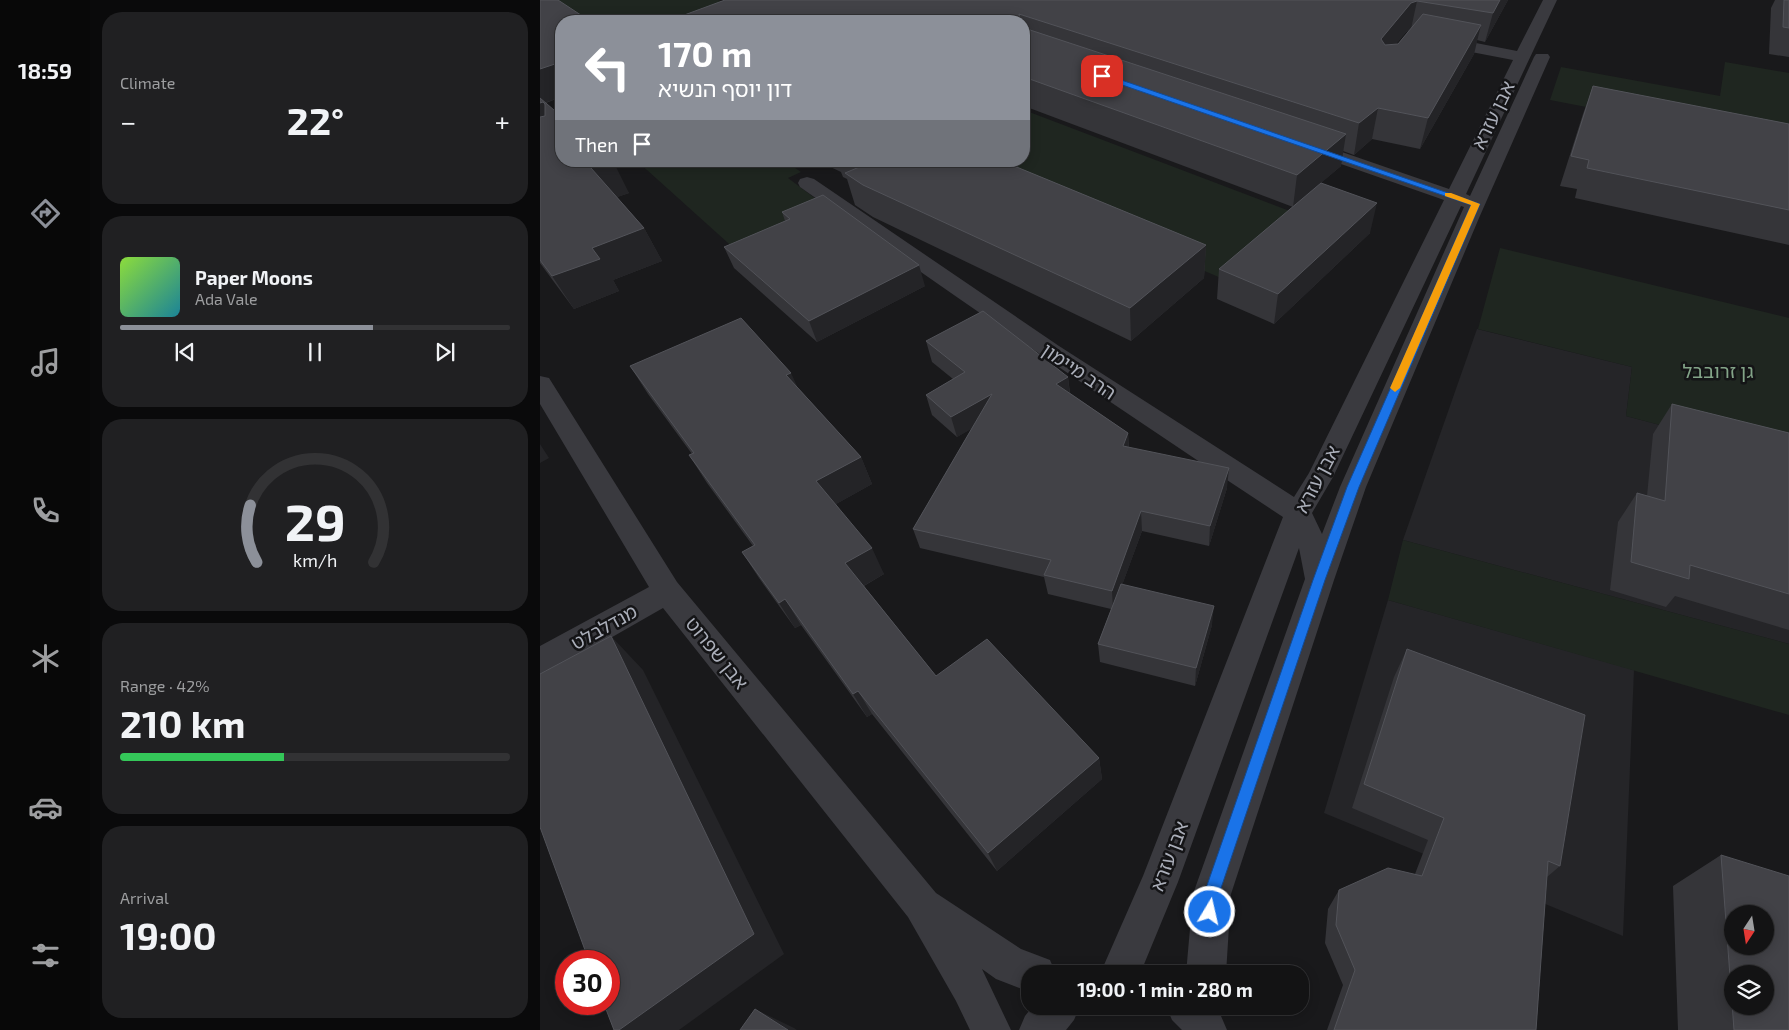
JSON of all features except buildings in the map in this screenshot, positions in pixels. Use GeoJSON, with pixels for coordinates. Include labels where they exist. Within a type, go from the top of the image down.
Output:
{"type":"FeatureCollection","features":[{"type":"Feature","properties":{"kind":"street","name":"אבן עזרא"},"geometry":{"type":"LineString","coordinates":[[1207,965],[1212,894],[1319,580],[1353,487],[1465,200],[1522,57],[1550,0]]}},
{"type":"Feature","properties":{"kind":"street","name":"אבן עזרא"},"geometry":{"type":"LineString","coordinates":[[1124,965],[1159,882],[1298,513],[1320,477],[1567,0]]}},
{"type":"Feature","properties":{"kind":"street"},"geometry":{"type":"LineString","coordinates":[[1421,38],[1522,57]]}},
{"type":"Feature","properties":{"kind":"street"},"geometry":{"type":"LineString","coordinates":[[1294,141],[1465,200]]}},
{"type":"Feature","properties":{"kind":"street","name":"הרב מיימון"},"geometry":{"type":"LineString","coordinates":[[807,183],[988,310],[1108,391],[1298,513]]}},
{"type":"Feature","properties":{"kind":"street","name":"אבן שפרוט"},"geometry":{"type":"LineString","coordinates":[[540,384],[667,591],[921,904],[970,987],[991,1030]]}},
{"type":"Feature","properties":{"kind":"street"},"geometry":{"type":"LineString","coordinates":[[1298,513],[1312,542],[1319,580]]}},
{"type":"Feature","properties":{"kind":"street","name":"מנדלבלט"},"geometry":{"type":"LineString","coordinates":[[540,662],[667,591]]}},
{"type":"Feature","properties":{"kind":"street","name":"אבן שפרוט"},"geometry":{"type":"LineString","coordinates":[[921,904],[1010,964],[1021,968]]}},
{"type":"Feature","properties":{"kind":"street"},"geometry":{"type":"LineString","coordinates":[[1038,1030],[1052,1015]]}},
{"type":"Feature","properties":{"kind":"street"},"geometry":{"type":"LineString","coordinates":[[1196,1015],[1207,1030]]}},
{"type":"Feature","properties":{"kind":"street"},"geometry":{"type":"LineString","coordinates":[[1210,1015],[1211,1030]]}},
{"type":"Feature","properties":{"kind":"shaded area"},"geometry":{"type":"Polygon","coordinates":[[[1477,329],[1632,367],[1626,416],[1789,459],[1789,644],[1403,540],[1477,329]]]}},
{"type":"Feature","properties":{"kind":"shaded area"},"geometry":{"type":"Polygon","coordinates":[[[1388,600],[1634,670],[1623,936],[1324,813],[1388,600]]]}},
{"type":"Feature","properties":{"kind":"green space"},"geometry":{"type":"Polygon","coordinates":[[[718,0],[731,5],[704,15],[574,15],[555,1],[718,0]]]}},
{"type":"Feature","properties":{"kind":"green space"},"geometry":{"type":"Polygon","coordinates":[[[1725,62],[1789,73],[1789,146],[1550,100],[1561,67],[1720,96],[1725,62]]]}},
{"type":"Feature","properties":{"kind":"green space"},"geometry":{"type":"Polygon","coordinates":[[[1030,112],[1303,216],[1228,281],[973,172],[977,167],[1030,167],[1030,112]]]}},
{"type":"Feature","properties":{"kind":"green space"},"geometry":{"type":"Polygon","coordinates":[[[644,167],[794,167],[801,172],[788,178],[832,211],[738,252],[644,167]]]}},
{"type":"Feature","properties":{"kind":"green space","name":"גן זרובבל"},"geometry":{"type":"Polygon","coordinates":[[[1500,248],[1789,318],[1789,459],[1626,416],[1632,367],[1478,329],[1500,248]]]}},
{"type":"Feature","properties":{"kind":"green space"},"geometry":{"type":"Polygon","coordinates":[[[1403,540],[1789,644],[1789,715],[1388,600],[1403,540]]]}},
{"type":"Feature","properties":{"kind":"slow traffic"},"geometry":{"type":"LineString","coordinates":[[1395,388],[1476,204],[1448,195]]}},
{"type":"Feature","properties":{"kind":"route"},"geometry":{"type":"LineString","coordinates":[[1102,76],[1476,204],[1353,487],[1319,580],[1212,894],[1210,912]]}}]}
